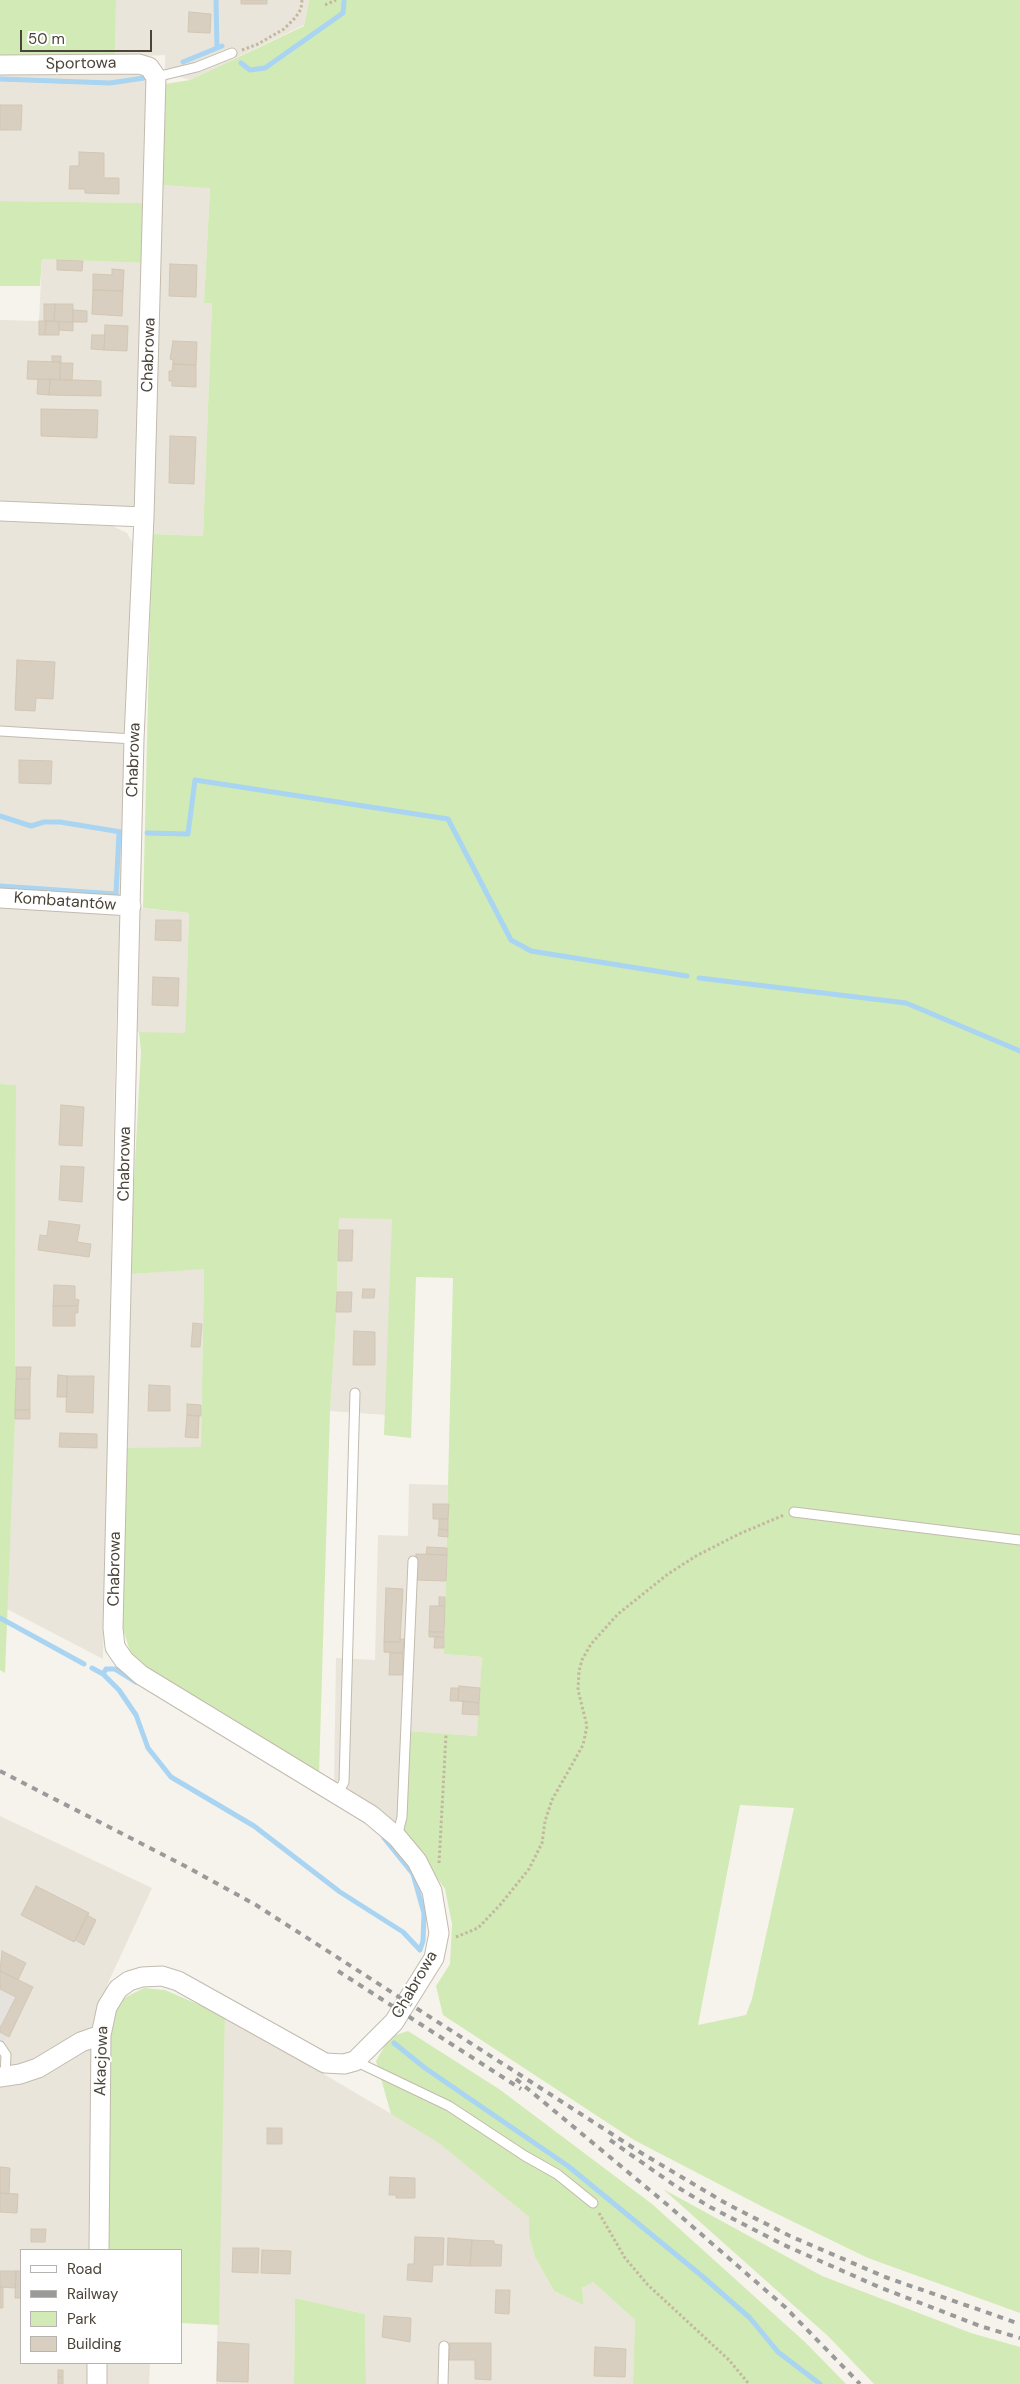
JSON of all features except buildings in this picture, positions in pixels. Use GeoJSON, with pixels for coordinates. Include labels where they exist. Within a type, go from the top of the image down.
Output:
{"type":"FeatureCollection","features":[{"type":"Feature","properties":{"kind":"street","name":"Sportowa"},"geometry":{"type":"LineString","coordinates":[[0,65],[139,64],[149,67],[156,77]]}},
{"type":"Feature","properties":{"kind":"street","name":"Chabrowa"},"geometry":{"type":"LineString","coordinates":[[156,77],[144,517],[134,739],[115,1647],[124,1660],[141,1675],[372,1815],[410,1851],[427,1880],[436,1908],[438,1944],[434,1958],[394,2022],[355,2062]]}},
{"type":"Feature","properties":{"kind":"street"},"geometry":{"type":"LineString","coordinates":[[0,511],[144,517]]}},
{"type":"Feature","properties":{"kind":"street","name":"Kombatantów"},"geometry":{"type":"LineString","coordinates":[[0,898],[131,906]]}},
{"type":"Feature","properties":{"kind":"street","name":"Akacjowa"},"geometry":{"type":"LineString","coordinates":[[99,2249],[101,2035],[107,2007],[118,1989],[129,1981],[142,1977],[162,1976],[178,1981],[325,2062],[335,2064],[355,2062]]}},
{"type":"Feature","properties":{"kind":"street"},"geometry":{"type":"LineString","coordinates":[[2,2077],[38,2068],[81,2042],[101,2035]]}},
{"type":"Feature","properties":{"kind":"street"},"geometry":{"type":"LineString","coordinates":[[97,2364],[97,2384]]}},
{"type":"Feature","properties":{"kind":"lane"},"geometry":{"type":"LineString","coordinates":[[156,77],[197,67],[232,53]]}},
{"type":"Feature","properties":{"kind":"lane"},"geometry":{"type":"LineString","coordinates":[[0,730],[134,739]]}},
{"type":"Feature","properties":{"kind":"lane"},"geometry":{"type":"LineString","coordinates":[[337,1795],[344,1782],[356,1393]]}},
{"type":"Feature","properties":{"kind":"lane"},"geometry":{"type":"LineString","coordinates":[[794,1512],[1020,1540]]}},
{"type":"Feature","properties":{"kind":"lane"},"geometry":{"type":"LineString","coordinates":[[397,1837],[402,1817],[413,1561]]}},
{"type":"Feature","properties":{"kind":"lane"},"geometry":{"type":"LineString","coordinates":[[0,2046],[6,2055],[2,2077]]}},
{"type":"Feature","properties":{"kind":"lane"},"geometry":{"type":"LineString","coordinates":[[355,2062],[449,2106],[525,2156],[557,2174],[593,2203]]}},
{"type":"Feature","properties":{"kind":"lane"},"geometry":{"type":"LineString","coordinates":[[443,2384],[444,2346]]}},
{"type":"Feature","properties":{"kind":"path"},"geometry":{"type":"LineString","coordinates":[[232,53],[258,44],[284,28],[295,18],[301,9],[302,0]]}},
{"type":"Feature","properties":{"kind":"path"},"geometry":{"type":"LineString","coordinates":[[325,5],[336,0]]}},
{"type":"Feature","properties":{"kind":"path"},"geometry":{"type":"LineString","coordinates":[[438,1944],[478,1928],[500,1905],[528,1869],[542,1843],[545,1821],[552,1800],[583,1744],[587,1726],[578,1690],[578,1671],[591,1644],[618,1614],[675,1570],[771,1518],[794,1512]]}},
{"type":"Feature","properties":{"kind":"path"},"geometry":{"type":"LineString","coordinates":[[427,1880],[439,1864],[446,1735]]}},
{"type":"Feature","properties":{"kind":"path"},"geometry":{"type":"LineString","coordinates":[[593,2203],[625,2258],[648,2285],[729,2360],[749,2384]]}},
{"type":"Feature","properties":{"kind":"shaded area"},"geometry":{"type":"Polygon","coordinates":[[[116,0],[309,0],[304,25],[190,80],[165,72],[165,55],[115,57],[116,0]]]}},
{"type":"Feature","properties":{"kind":"shaded area"},"geometry":{"type":"Polygon","coordinates":[[[0,72],[138,73],[143,77],[147,83],[145,203],[0,201],[0,72]]]}},
{"type":"Feature","properties":{"kind":"shaded area"},"geometry":{"type":"Polygon","coordinates":[[[163,185],[210,187],[204,303],[212,303],[203,536],[152,534],[163,185]]]}},
{"type":"Feature","properties":{"kind":"shaded area"},"geometry":{"type":"Polygon","coordinates":[[[42,259],[145,263],[136,512],[0,507],[0,320],[39,321],[42,259]]]}},
{"type":"Feature","properties":{"kind":"shaded area"},"geometry":{"type":"Polygon","coordinates":[[[0,521],[113,526],[127,533],[132,542],[123,878],[116,1028],[103,1659],[7,1609],[15,1421],[16,1085],[0,1084],[0,521]]]}},
{"type":"Feature","properties":{"kind":"shaded area"},"geometry":{"type":"Polygon","coordinates":[[[139,908],[189,913],[185,1034],[136,1032],[139,908]]]}},
{"type":"Feature","properties":{"kind":"shaded area"},"geometry":{"type":"Polygon","coordinates":[[[339,1218],[393,1218],[386,1415],[330,1411],[336,1322],[339,1218]]]}},
{"type":"Feature","properties":{"kind":"shaded area"},"geometry":{"type":"Polygon","coordinates":[[[204,1268],[201,1448],[125,1448],[129,1272],[133,1274],[204,1268]]]}},
{"type":"Feature","properties":{"kind":"shaded area"},"geometry":{"type":"Polygon","coordinates":[[[409,1484],[448,1485],[444,1654],[482,1657],[478,1736],[408,1731],[403,1831],[334,1784],[336,1658],[375,1660],[378,1535],[408,1536],[409,1484]]]}},
{"type":"Feature","properties":{"kind":"shaded area"},"geometry":{"type":"Polygon","coordinates":[[[0,1816],[152,1888],[108,1983],[101,2006],[93,2249],[20,2249],[20,2364],[91,2364],[90,2384],[0,2384],[0,2051],[33,1988],[0,1971],[0,1816]]]}},
{"type":"Feature","properties":{"kind":"shaded area"},"geometry":{"type":"Polygon","coordinates":[[[0,1971],[33,1987],[0,2051],[0,1971]]]}},
{"type":"Feature","properties":{"kind":"shaded area"},"geometry":{"type":"Polygon","coordinates":[[[225,2016],[439,2142],[529,2217],[529,2236],[535,2257],[554,2291],[584,2304],[582,2288],[593,2282],[635,2320],[633,2384],[366,2384],[365,2314],[295,2298],[294,2384],[216,2384],[225,2016]]]}},
{"type":"Feature","properties":{"kind":"shaded area"},"geometry":{"type":"Polygon","coordinates":[[[102,2364],[150,2364],[149,2384],[102,2384],[102,2364]]]}},
{"type":"Feature","properties":{"kind":"green space"},"geometry":{"type":"Polygon","coordinates":[[[0,0],[116,0],[115,57],[0,57],[0,0]]]}},
{"type":"Feature","properties":{"kind":"green space"},"geometry":{"type":"Polygon","coordinates":[[[309,0],[1020,0],[1020,2313],[868,2258],[765,2208],[634,2140],[443,2015],[436,1986],[450,1964],[452,1924],[445,1889],[403,1831],[408,1731],[477,1736],[482,1657],[444,1654],[453,1278],[416,1277],[411,1438],[384,1435],[392,1219],[339,1218],[336,1322],[330,1411],[319,1774],[147,1668],[130,1651],[122,1626],[125,1448],[201,1447],[204,1269],[133,1274],[129,1272],[141,1052],[139,1032],[185,1033],[189,913],[143,908],[152,534],[203,536],[212,303],[204,303],[210,188],[163,185],[165,84],[190,80],[304,26],[309,0]],[[740,1805],[698,2025],[746,2015],[752,1999],[794,1808],[740,1805]]]}},
{"type":"Feature","properties":{"kind":"green space"},"geometry":{"type":"Polygon","coordinates":[[[0,201],[145,203],[145,263],[42,259],[40,286],[0,286],[0,201]]]}},
{"type":"Feature","properties":{"kind":"green space"},"geometry":{"type":"Polygon","coordinates":[[[0,1084],[16,1085],[15,1421],[5,1673],[0,1670],[0,1084]]]}},
{"type":"Feature","properties":{"kind":"green space"},"geometry":{"type":"Polygon","coordinates":[[[144,1988],[165,1990],[225,2016],[219,2325],[182,2323],[182,2249],[104,2249],[107,2040],[114,2010],[124,1998],[144,1988]]]}},
{"type":"Feature","properties":{"kind":"green space"},"geometry":{"type":"Polygon","coordinates":[[[408,2031],[499,2089],[652,2204],[806,2343],[846,2384],[633,2384],[635,2320],[593,2282],[582,2288],[584,2305],[554,2291],[535,2257],[529,2236],[529,2217],[439,2143],[391,2114],[376,2061],[390,2037],[408,2031]]]}},
{"type":"Feature","properties":{"kind":"green space"},"geometry":{"type":"Polygon","coordinates":[[[663,2189],[822,2276],[971,2333],[1020,2347],[1020,2384],[874,2384],[828,2336],[663,2189]]]}},
{"type":"Feature","properties":{"kind":"green space"},"geometry":{"type":"Polygon","coordinates":[[[295,2298],[365,2314],[366,2384],[294,2384],[295,2298]]]}},
{"type":"Feature","properties":{"kind":"waterway"},"geometry":{"type":"LineString","coordinates":[[216,0],[217,48]]}},
{"type":"Feature","properties":{"kind":"waterway"},"geometry":{"type":"LineString","coordinates":[[241,63],[250,70],[265,68],[343,13],[344,2]]}},
{"type":"Feature","properties":{"kind":"waterway"},"geometry":{"type":"LineString","coordinates":[[183,62],[222,46]]}},
{"type":"Feature","properties":{"kind":"waterway"},"geometry":{"type":"LineString","coordinates":[[0,79],[110,83],[144,78]]}},
{"type":"Feature","properties":{"kind":"waterway"},"geometry":{"type":"LineString","coordinates":[[147,833],[188,834],[195,780],[448,819],[511,940],[531,951],[687,976]]}},
{"type":"Feature","properties":{"kind":"waterway"},"geometry":{"type":"LineString","coordinates":[[0,816],[31,826],[44,822],[60,822],[121,832]]}},
{"type":"Feature","properties":{"kind":"waterway"},"geometry":{"type":"LineString","coordinates":[[0,886],[116,894],[119,832]]}},
{"type":"Feature","properties":{"kind":"waterway"},"geometry":{"type":"LineString","coordinates":[[699,978],[906,1003],[1020,1051]]}},
{"type":"Feature","properties":{"kind":"waterway"},"geometry":{"type":"LineString","coordinates":[[0,1618],[84,1664]]}},
{"type":"Feature","properties":{"kind":"waterway"},"geometry":{"type":"LineString","coordinates":[[92,1668],[103,1674],[119,1690],[136,1715],[148,1748],[171,1777],[254,1826],[340,1892],[403,1932],[420,1950],[423,1941],[424,1913],[413,1874],[384,1838]]}},
{"type":"Feature","properties":{"kind":"waterway"},"geometry":{"type":"LineString","coordinates":[[103,1674],[106,1669],[115,1669],[136,1682]]}},
{"type":"Feature","properties":{"kind":"waterway"},"geometry":{"type":"LineString","coordinates":[[394,2043],[425,2068],[568,2166],[702,2276],[750,2318],[778,2352],[820,2384]]}},
{"type":"Feature","properties":{"kind":"railway"},"geometry":{"type":"LineString","coordinates":[[0,1771],[185,1866],[256,1905],[643,2154],[727,2204],[790,2236],[885,2277],[1020,2324]]}},
{"type":"Feature","properties":{"kind":"railway"},"geometry":{"type":"LineString","coordinates":[[338,1971],[521,2089]]}},
{"type":"Feature","properties":{"kind":"railway"},"geometry":{"type":"LineString","coordinates":[[516,2079],[670,2207],[785,2307],[860,2384]]}},
{"type":"Feature","properties":{"kind":"railway"},"geometry":{"type":"LineString","coordinates":[[610,2140],[674,2185],[710,2207],[784,2245],[879,2287],[980,2326],[1020,2338]]}}]}
